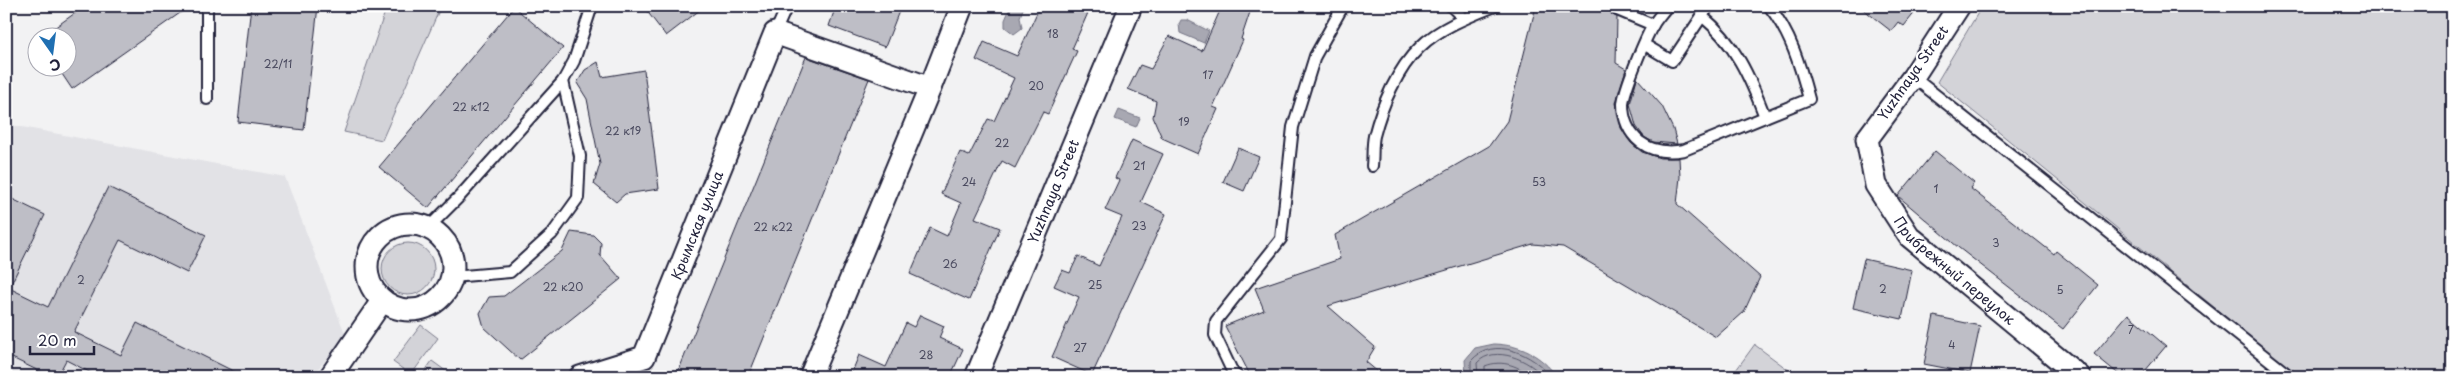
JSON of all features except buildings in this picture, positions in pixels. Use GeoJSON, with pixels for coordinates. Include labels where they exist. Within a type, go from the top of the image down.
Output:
{"type":"FeatureCollection","features":[{"type":"Feature","properties":{"kind":"street"},"geometry":{"type":"LineString","coordinates":[[810,377],[962,6]]}},
{"type":"Feature","properties":{"kind":"street","name":"Yuzhnaya Street"},"geometry":{"type":"LineString","coordinates":[[976,377],[1131,6]]}},
{"type":"Feature","properties":{"kind":"street","name":"Yuzhnaya Street"},"geometry":{"type":"LineString","coordinates":[[1867,139],[1913,77],[1959,6]]}},
{"type":"Feature","properties":{"kind":"street"},"geometry":{"type":"LineString","coordinates":[[775,33],[930,88]]}},
{"type":"Feature","properties":{"kind":"street","name":"Крымская улица"},"geometry":{"type":"LineString","coordinates":[[580,377],[644,357],[775,33]]}},
{"type":"Feature","properties":{"kind":"street","name":"Прибрежный переулок"},"geometry":{"type":"LineString","coordinates":[[1867,139],[1876,185],[1909,236],[2080,377]]}},
{"type":"Feature","properties":{"kind":"street"},"geometry":{"type":"LineString","coordinates":[[413,224],[428,228],[440,236],[449,248],[453,262],[452,277],[446,290],[436,302],[424,308],[409,311],[394,308],[382,301],[368,279],[366,265],[369,252],[376,240],[386,231],[398,225],[413,224]]}},
{"type":"Feature","properties":{"kind":"street"},"geometry":{"type":"LineString","coordinates":[[330,377],[382,301]]}},
{"type":"Feature","properties":{"kind":"lane"},"geometry":{"type":"LineString","coordinates":[[207,6],[207,99]]}},
{"type":"Feature","properties":{"kind":"lane"},"geometry":{"type":"LineString","coordinates":[[428,228],[460,196],[563,81],[574,61],[592,6]]}},
{"type":"Feature","properties":{"kind":"lane","name":"Крымская улица"},"geometry":{"type":"LineString","coordinates":[[775,33],[787,6]]}},
{"type":"Feature","properties":{"kind":"lane"},"geometry":{"type":"LineString","coordinates":[[1238,377],[1234,373],[1215,335],[1216,320],[1281,239],[1292,127],[1315,56],[1343,6]]}},
{"type":"Feature","properties":{"kind":"lane"},"geometry":{"type":"LineString","coordinates":[[1451,6],[1463,18]]}},
{"type":"Feature","properties":{"kind":"lane"},"geometry":{"type":"LineString","coordinates":[[1372,166],[1373,137],[1385,103],[1400,71],[1420,46],[1463,18],[1494,6]]}},
{"type":"Feature","properties":{"kind":"lane"},"geometry":{"type":"LineString","coordinates":[[1667,6],[1653,25],[1623,104],[1629,130],[1641,143],[1649,148],[1666,152],[1684,150],[1809,99],[1799,62],[1784,26],[1769,6]]}},
{"type":"Feature","properties":{"kind":"lane"},"geometry":{"type":"LineString","coordinates":[[1645,45],[1672,61],[1709,6]]}},
{"type":"Feature","properties":{"kind":"lane"},"geometry":{"type":"LineString","coordinates":[[1617,10],[1653,25]]}},
{"type":"Feature","properties":{"kind":"lane"},"geometry":{"type":"LineString","coordinates":[[1702,16],[1719,30],[1736,52],[1752,83],[1765,117]]}},
{"type":"Feature","properties":{"kind":"lane"},"geometry":{"type":"LineString","coordinates":[[1913,77],[2291,377]]}},
{"type":"Feature","properties":{"kind":"lane"},"geometry":{"type":"LineString","coordinates":[[452,277],[510,272],[552,234],[578,198],[580,156],[563,81]]}},
{"type":"Feature","properties":{"kind":"shaded area"},"geometry":{"type":"Polygon","coordinates":[[[387,6],[441,6],[382,140],[344,132],[387,6]]]}},
{"type":"Feature","properties":{"kind":"shaded area"},"geometry":{"type":"Polygon","coordinates":[[[1982,6],[2453,6],[2453,377],[2300,377],[1937,82],[1982,6]]]}},
{"type":"Feature","properties":{"kind":"shaded area"},"geometry":{"type":"Polygon","coordinates":[[[6,124],[285,177],[346,336],[311,377],[6,377],[6,124]]]}},
{"type":"Feature","properties":{"kind":"shaded area"},"geometry":{"type":"Polygon","coordinates":[[[408,243],[422,247],[430,255],[434,269],[430,283],[422,291],[408,295],[394,291],[386,283],[382,269],[386,255],[394,247],[408,243]]]}},
{"type":"Feature","properties":{"kind":"shaded area"},"geometry":{"type":"Polygon","coordinates":[[[421,325],[438,338],[411,375],[393,362],[421,325]]]}},
{"type":"Feature","properties":{"kind":"shaded area"},"geometry":{"type":"Polygon","coordinates":[[[1755,345],[1798,377],[1731,377],[1755,345]]]}},
{"type":"Feature","properties":{"kind":"shaded area"},"geometry":{"type":"Polygon","coordinates":[[[432,361],[454,377],[421,377],[432,361]]]}},
{"type":"Feature","properties":{"kind":"water"},"geometry":{"type":"Polygon","coordinates":[[[1011,6],[1024,6],[1020,17],[1022,28],[1014,34],[1005,27],[1005,20],[1011,6]]]}},
{"type":"Feature","properties":{"kind":"water"},"geometry":{"type":"Polygon","coordinates":[[[1181,20],[1187,20],[1209,31],[1204,43],[1180,33],[1179,24],[1181,20]]]}},
{"type":"Feature","properties":{"kind":"water"},"geometry":{"type":"Polygon","coordinates":[[[1119,110],[1140,118],[1136,127],[1115,119],[1119,110]]]}},
{"type":"Feature","properties":{"kind":"water"},"geometry":{"type":"Polygon","coordinates":[[[1494,344],[1513,346],[1530,353],[1551,369],[1557,377],[1466,377],[1465,360],[1475,348],[1494,344]]]}}]}
